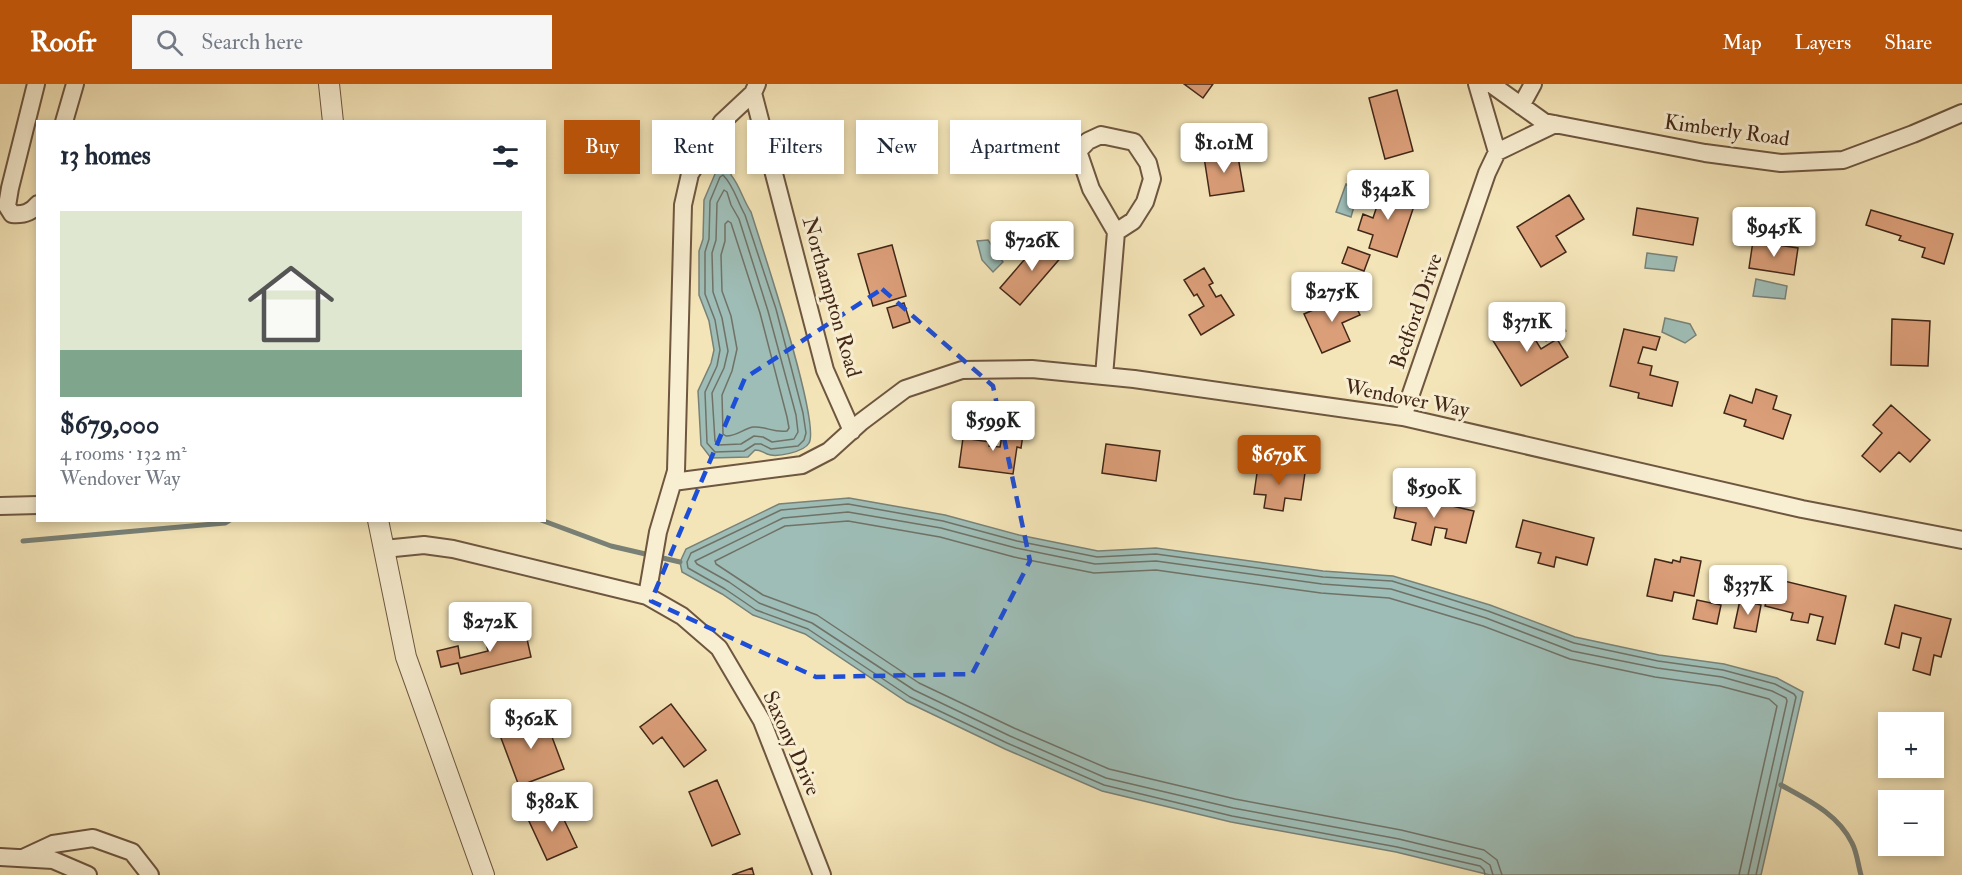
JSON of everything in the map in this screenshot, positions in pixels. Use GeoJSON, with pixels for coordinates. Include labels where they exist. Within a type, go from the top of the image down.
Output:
{"type":"FeatureCollection","features":[{"type":"Feature","properties":{"kind":"street"},"geometry":{"type":"LineString","coordinates":[[36,84],[7,206],[12,214],[19,215],[32,211],[36,206]]}},
{"type":"Feature","properties":{"kind":"street"},"geometry":{"type":"LineString","coordinates":[[65,120],[75,84]]}},
{"type":"Feature","properties":{"kind":"street"},"geometry":{"type":"LineString","coordinates":[[329,84],[333,120]]}},
{"type":"Feature","properties":{"kind":"street"},"geometry":{"type":"LineString","coordinates":[[1477,84],[1497,152],[1555,124]]}},
{"type":"Feature","properties":{"kind":"street","name":"Kimberly Road"},"geometry":{"type":"LineString","coordinates":[[1491,84],[1544,122],[1705,153],[1781,163],[1843,160],[1962,113]]}},
{"type":"Feature","properties":{"kind":"street"},"geometry":{"type":"LineString","coordinates":[[1521,106],[1533,84]]}},
{"type":"Feature","properties":{"kind":"street","name":"Northampton Road"},"geometry":{"type":"LineString","coordinates":[[755,88],[825,369],[852,431]]}},
{"type":"Feature","properties":{"kind":"street","name":"Northampton Road"},"geometry":{"type":"LineString","coordinates":[[647,596],[658,532],[673,482],[676,460],[683,205],[690,174],[722,122],[755,88]]}},
{"type":"Feature","properties":{"kind":"street"},"geometry":{"type":"LineString","coordinates":[[1104,376],[1116,232],[1090,189],[1078,151],[1088,141],[1101,135],[1134,142],[1148,163],[1152,179],[1145,202],[1133,221],[1116,232]]}},
{"type":"Feature","properties":{"kind":"street","name":"Bedford Drive"},"geometry":{"type":"LineString","coordinates":[[1403,417],[1483,184],[1497,152]]}},
{"type":"Feature","properties":{"kind":"street","name":"Wendover Way"},"geometry":{"type":"LineString","coordinates":[[852,431],[905,389],[962,370],[1032,369],[1104,376],[1403,417],[1802,509],[1961,538]]}},
{"type":"Feature","properties":{"kind":"street"},"geometry":{"type":"LineString","coordinates":[[673,482],[802,465],[829,451],[852,431]]}},
{"type":"Feature","properties":{"kind":"street"},"geometry":{"type":"LineString","coordinates":[[0,506],[36,505]]}},
{"type":"Feature","properties":{"kind":"street"},"geometry":{"type":"LineString","coordinates":[[378,522],[406,657],[484,875]]}},
{"type":"Feature","properties":{"kind":"street"},"geometry":{"type":"LineString","coordinates":[[384,549],[424,545],[453,549],[647,596]]}},
{"type":"Feature","properties":{"kind":"street","name":"Saxony Drive"},"geometry":{"type":"LineString","coordinates":[[647,596],[682,616],[719,648],[762,721],[822,875]]}},
{"type":"Feature","properties":{"kind":"street"},"geometry":{"type":"LineString","coordinates":[[25,857],[53,844],[93,838],[132,852],[150,875]]}},
{"type":"Feature","properties":{"kind":"street"},"geometry":{"type":"LineString","coordinates":[[0,856],[53,860],[88,875]]}},
{"type":"Feature","properties":{"kind":"highlighted area"},"geometry":{"type":"Polygon","coordinates":[[[882,289],[993,386],[1030,561],[972,674],[816,677],[651,601],[745,378],[882,289]]]}},
{"type":"Feature","properties":{"kind":"water"},"geometry":{"type":"Polygon","coordinates":[[[715,174],[731,174],[751,212],[799,370],[810,429],[809,443],[802,449],[783,455],[771,455],[755,450],[748,457],[711,458],[701,445],[698,391],[711,363],[714,350],[709,321],[699,295],[699,251],[703,239],[704,200],[715,174]]]}},
{"type":"Feature","properties":{"kind":"water"},"geometry":{"type":"Polygon","coordinates":[[[1346,184],[1359,189],[1351,217],[1336,212],[1346,184]]]}},
{"type":"Feature","properties":{"kind":"water"},"geometry":{"type":"Polygon","coordinates":[[[988,240],[1003,262],[993,272],[982,260],[977,241],[988,240]]]}},
{"type":"Feature","properties":{"kind":"water"},"geometry":{"type":"Polygon","coordinates":[[[1647,253],[1677,257],[1674,271],[1645,268],[1647,253]]]}},
{"type":"Feature","properties":{"kind":"water"},"geometry":{"type":"Polygon","coordinates":[[[1756,279],[1787,286],[1785,299],[1753,296],[1756,279]]]}},
{"type":"Feature","properties":{"kind":"water"},"geometry":{"type":"Polygon","coordinates":[[[1552,311],[1566,331],[1546,341],[1533,320],[1552,311]]]}},
{"type":"Feature","properties":{"kind":"water"},"geometry":{"type":"Polygon","coordinates":[[[1665,318],[1690,324],[1696,335],[1685,343],[1662,332],[1665,318]]]}},
{"type":"Feature","properties":{"kind":"water"},"geometry":{"type":"Polygon","coordinates":[[[849,498],[945,515],[1019,535],[1098,551],[1156,548],[1323,571],[1393,576],[1490,605],[1575,637],[1659,655],[1724,664],[1777,678],[1803,692],[1761,875],[1490,875],[1396,852],[1231,822],[1102,791],[1005,749],[907,702],[805,634],[753,615],[722,594],[682,572],[680,562],[686,549],[779,504],[849,498]]]}},
{"type":"Feature","properties":{"kind":"building"},"geometry":{"type":"Polygon","coordinates":[[[1184,84],[1213,84],[1203,98],[1184,84]]]}},
{"type":"Feature","properties":{"kind":"building"},"geometry":{"type":"Polygon","coordinates":[[[1397,90],[1413,151],[1385,159],[1369,98],[1397,90]]]}},
{"type":"Feature","properties":{"kind":"building"},"geometry":{"type":"Polygon","coordinates":[[[1237,151],[1244,191],[1210,196],[1204,157],[1237,151]]]}},
{"type":"Feature","properties":{"kind":"building"},"geometry":{"type":"Polygon","coordinates":[[[1372,185],[1416,200],[1397,257],[1369,248],[1373,235],[1358,230],[1363,214],[1373,218],[1379,200],[1368,197],[1372,185]]]}},
{"type":"Feature","properties":{"kind":"building"},"geometry":{"type":"Polygon","coordinates":[[[1569,195],[1584,219],[1556,236],[1566,252],[1541,267],[1517,227],[1569,195]]]}},
{"type":"Feature","properties":{"kind":"building"},"geometry":{"type":"Polygon","coordinates":[[[1637,208],[1698,218],[1693,245],[1633,235],[1637,208]]]}},
{"type":"Feature","properties":{"kind":"building"},"geometry":{"type":"Polygon","coordinates":[[[1871,210],[1953,234],[1944,264],[1922,257],[1925,248],[1899,240],[1901,236],[1866,225],[1871,210]]]}},
{"type":"Feature","properties":{"kind":"building"},"geometry":{"type":"Polygon","coordinates":[[[1043,238],[1063,255],[1020,305],[1000,288],[1043,238]]]}},
{"type":"Feature","properties":{"kind":"building"},"geometry":{"type":"Polygon","coordinates":[[[1753,241],[1798,248],[1794,275],[1749,268],[1753,241]]]}},
{"type":"Feature","properties":{"kind":"building"},"geometry":{"type":"Polygon","coordinates":[[[892,245],[906,296],[873,306],[858,254],[892,245]]]}},
{"type":"Feature","properties":{"kind":"building"},"geometry":{"type":"Polygon","coordinates":[[[1348,247],[1370,255],[1364,271],[1342,263],[1348,247]]]}},
{"type":"Feature","properties":{"kind":"building"},"geometry":{"type":"Polygon","coordinates":[[[1204,268],[1213,283],[1209,285],[1216,297],[1221,295],[1234,315],[1201,335],[1189,315],[1204,306],[1197,294],[1194,296],[1184,280],[1204,268]]]}},
{"type":"Feature","properties":{"kind":"building"},"geometry":{"type":"Polygon","coordinates":[[[1350,294],[1360,315],[1342,323],[1350,341],[1322,353],[1304,314],[1350,294]]]}},
{"type":"Feature","properties":{"kind":"building"},"geometry":{"type":"Polygon","coordinates":[[[904,303],[910,322],[893,328],[887,308],[904,303]]]}},
{"type":"Feature","properties":{"kind":"building"},"geometry":{"type":"Polygon","coordinates":[[[1892,319],[1930,321],[1928,366],[1891,365],[1892,319]]]}},
{"type":"Feature","properties":{"kind":"building"},"geometry":{"type":"Polygon","coordinates":[[[1523,320],[1541,349],[1557,339],[1568,357],[1521,386],[1492,339],[1523,320]]]}},
{"type":"Feature","properties":{"kind":"building"},"geometry":{"type":"Polygon","coordinates":[[[1624,329],[1660,337],[1656,350],[1643,347],[1638,363],[1652,366],[1650,375],[1678,382],[1672,406],[1638,398],[1639,393],[1610,386],[1624,329]]]}},
{"type":"Feature","properties":{"kind":"building"},"geometry":{"type":"Polygon","coordinates":[[[1756,389],[1777,396],[1773,409],[1791,415],[1783,439],[1744,426],[1746,420],[1724,413],[1730,395],[1752,403],[1756,389]]]}},
{"type":"Feature","properties":{"kind":"building"},"geometry":{"type":"Polygon","coordinates":[[[1891,405],[1930,440],[1910,462],[1899,452],[1880,472],[1862,456],[1882,433],[1873,425],[1891,405]]]}},
{"type":"Feature","properties":{"kind":"building"},"geometry":{"type":"Polygon","coordinates":[[[1004,425],[1024,428],[1021,448],[1017,447],[1013,474],[959,467],[963,438],[990,442],[989,446],[1000,447],[1004,425]]]}},
{"type":"Feature","properties":{"kind":"building"},"geometry":{"type":"Polygon","coordinates":[[[1106,444],[1160,451],[1156,481],[1102,473],[1106,444]]]}},
{"type":"Feature","properties":{"kind":"building"},"geometry":{"type":"Polygon","coordinates":[[[1258,466],[1305,473],[1301,500],[1285,498],[1283,511],[1264,508],[1266,495],[1254,494],[1258,466]]]}},
{"type":"Feature","properties":{"kind":"building"},"geometry":{"type":"Polygon","coordinates":[[[1399,494],[1474,511],[1466,543],[1445,538],[1447,529],[1435,527],[1431,545],[1412,540],[1416,523],[1394,518],[1399,494]]]}},
{"type":"Feature","properties":{"kind":"building"},"geometry":{"type":"Polygon","coordinates":[[[1523,520],[1594,538],[1587,565],[1556,557],[1554,567],[1538,563],[1541,553],[1516,547],[1523,520]]]}},
{"type":"Feature","properties":{"kind":"building"},"geometry":{"type":"Polygon","coordinates":[[[1681,557],[1701,561],[1694,596],[1674,592],[1672,601],[1647,596],[1655,559],[1672,563],[1673,560],[1680,562],[1681,557]]]}},
{"type":"Feature","properties":{"kind":"building"},"geometry":{"type":"Polygon","coordinates":[[[1772,578],[1846,596],[1835,644],[1817,640],[1823,617],[1810,614],[1808,623],[1791,620],[1793,613],[1765,606],[1772,578]]]}},
{"type":"Feature","properties":{"kind":"building"},"geometry":{"type":"Polygon","coordinates":[[[1697,600],[1721,605],[1717,624],[1693,619],[1697,600]]]}},
{"type":"Feature","properties":{"kind":"building"},"geometry":{"type":"Polygon","coordinates":[[[1740,600],[1761,605],[1756,632],[1734,628],[1740,600]]]}},
{"type":"Feature","properties":{"kind":"building"},"geometry":{"type":"Polygon","coordinates":[[[1895,605],[1951,619],[1941,657],[1934,655],[1930,675],[1913,670],[1921,638],[1902,633],[1899,648],[1885,644],[1895,605]]]}},
{"type":"Feature","properties":{"kind":"building"},"geometry":{"type":"Polygon","coordinates":[[[525,630],[531,657],[461,674],[458,663],[441,667],[437,651],[458,646],[460,658],[488,651],[485,639],[525,630]]]}},
{"type":"Feature","properties":{"kind":"building"},"geometry":{"type":"Polygon","coordinates":[[[671,704],[706,750],[684,767],[662,737],[653,744],[640,727],[671,704]]]}},
{"type":"Feature","properties":{"kind":"building"},"geometry":{"type":"Polygon","coordinates":[[[543,713],[564,769],[519,786],[498,730],[543,713]]]}},
{"type":"Feature","properties":{"kind":"building"},"geometry":{"type":"Polygon","coordinates":[[[717,780],[740,834],[712,846],[689,792],[717,780]]]}},
{"type":"Feature","properties":{"kind":"building"},"geometry":{"type":"Polygon","coordinates":[[[557,805],[577,847],[547,860],[528,819],[557,805]]]}},
{"type":"Feature","properties":{"kind":"building"},"geometry":{"type":"Polygon","coordinates":[[[752,868],[754,875],[732,875],[752,868]]]}},
{"type":"Feature","properties":{"kind":"waterway"},"geometry":{"type":"LineString","coordinates":[[23,541],[227,522]]}},
{"type":"Feature","properties":{"kind":"waterway"},"geometry":{"type":"LineString","coordinates":[[546,522],[611,546],[680,562]]}},
{"type":"Feature","properties":{"kind":"waterway"},"geometry":{"type":"LineString","coordinates":[[1781,785],[1802,796],[1839,824],[1854,847],[1861,875]]}}]}
